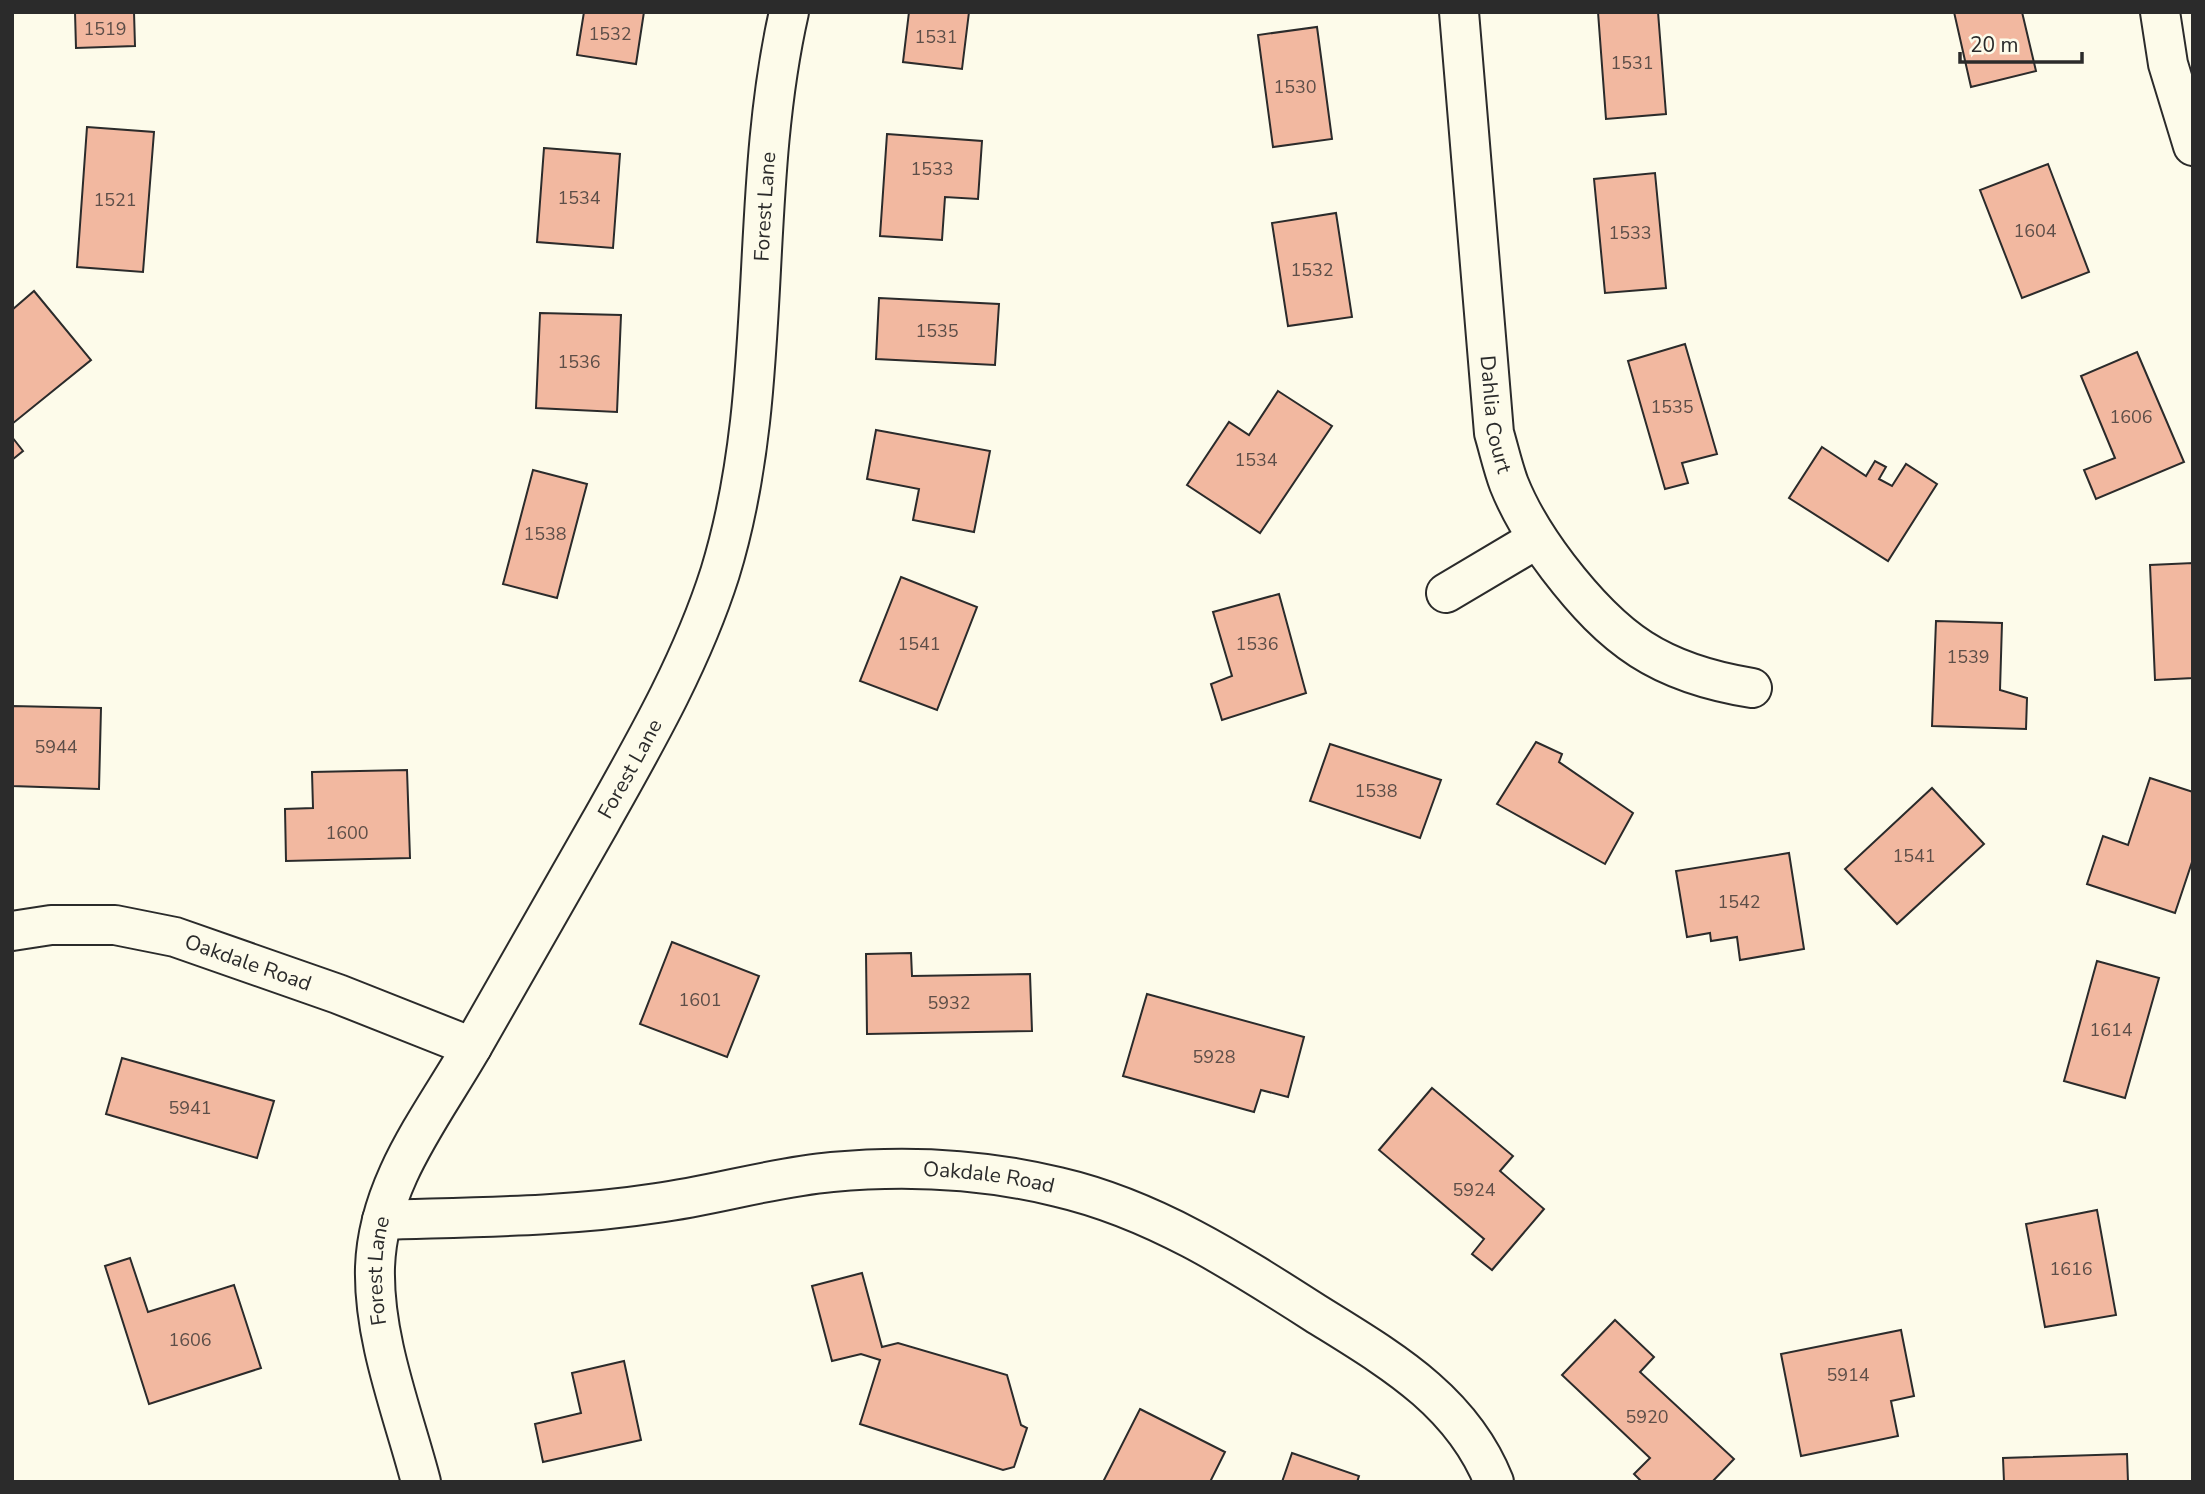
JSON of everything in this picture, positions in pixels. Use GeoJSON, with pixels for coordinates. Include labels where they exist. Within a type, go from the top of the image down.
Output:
{"type":"FeatureCollection","features":[{"type":"Feature","properties":{"kind":"street","name":"Forest Lane"},"geometry":{"type":"LineString","coordinates":[[422,1482],[378,1320],[375,1266],[382,1220],[402,1163],[472,1047],[649,736],[685,666],[720,573],[741,486],[755,393],[766,158],[789,12]]}},
{"type":"Feature","properties":{"kind":"street","name":"Dahlia Court"},"geometry":{"type":"LineString","coordinates":[[1459,12],[1494,433],[1509,485],[1537,539],[1591,609],[1630,643],[1672,667],[1717,682],[1752,688]]}},
{"type":"Feature","properties":{"kind":"street"},"geometry":{"type":"LineString","coordinates":[[2160,12],[2168,64],[2193,146]]}},
{"type":"Feature","properties":{"kind":"street"},"geometry":{"type":"LineString","coordinates":[[1446,593],[1537,539]]}},
{"type":"Feature","properties":{"kind":"street","name":"Oakdale Road"},"geometry":{"type":"LineString","coordinates":[[12,931],[51,925],[115,925],[175,937],[338,994],[472,1047]]}},
{"type":"Feature","properties":{"kind":"street","name":"Oakdale Road"},"geometry":{"type":"LineString","coordinates":[[382,1220],[560,1214],[657,1203],[830,1172],[906,1168],[986,1173],[1060,1187],[1143,1214],[1214,1249],[1405,1369],[1458,1420],[1487,1464],[1494,1482]]}},
{"type":"Feature","properties":{"kind":"building"},"geometry":{"type":"Polygon","coordinates":[[[75,12],[134,12],[135,46],[76,48],[75,12]]]}},
{"type":"Feature","properties":{"kind":"building"},"geometry":{"type":"Polygon","coordinates":[[[584,12],[644,12],[636,64],[577,55],[584,12]]]}},
{"type":"Feature","properties":{"kind":"building"},"geometry":{"type":"Polygon","coordinates":[[[909,12],[969,12],[962,69],[903,62],[909,12]]]}},
{"type":"Feature","properties":{"kind":"building"},"geometry":{"type":"Polygon","coordinates":[[[1598,12],[1658,12],[1666,114],[1606,119],[1598,12]]]}},
{"type":"Feature","properties":{"kind":"building"},"geometry":{"type":"Polygon","coordinates":[[[1954,12],[2022,12],[2036,71],[1971,87],[1954,12]]]}},
{"type":"Feature","properties":{"kind":"building"},"geometry":{"type":"Polygon","coordinates":[[[1317,27],[1332,139],[1273,147],[1258,35],[1317,27]]]}},
{"type":"Feature","properties":{"kind":"building"},"geometry":{"type":"Polygon","coordinates":[[[87,127],[154,132],[143,272],[77,267],[87,127]]]}},
{"type":"Feature","properties":{"kind":"building"},"geometry":{"type":"Polygon","coordinates":[[[887,134],[982,141],[978,199],[945,197],[942,240],[880,236],[887,134]]]}},
{"type":"Feature","properties":{"kind":"building"},"geometry":{"type":"Polygon","coordinates":[[[544,148],[620,154],[613,248],[537,242],[544,148]]]}},
{"type":"Feature","properties":{"kind":"building"},"geometry":{"type":"Polygon","coordinates":[[[2048,164],[2089,272],[2022,298],[1980,190],[2048,164]]]}},
{"type":"Feature","properties":{"kind":"building"},"geometry":{"type":"Polygon","coordinates":[[[1655,173],[1666,288],[1605,293],[1594,179],[1655,173]]]}},
{"type":"Feature","properties":{"kind":"building"},"geometry":{"type":"Polygon","coordinates":[[[1336,213],[1352,317],[1288,326],[1272,223],[1336,213]]]}},
{"type":"Feature","properties":{"kind":"building"},"geometry":{"type":"Polygon","coordinates":[[[34,291],[91,360],[12,424],[12,310],[34,291]]]}},
{"type":"Feature","properties":{"kind":"building"},"geometry":{"type":"Polygon","coordinates":[[[879,298],[999,304],[995,365],[876,359],[879,298]]]}},
{"type":"Feature","properties":{"kind":"building"},"geometry":{"type":"Polygon","coordinates":[[[540,313],[621,315],[617,412],[536,408],[540,313]]]}},
{"type":"Feature","properties":{"kind":"building"},"geometry":{"type":"Polygon","coordinates":[[[1685,344],[1717,454],[1682,463],[1688,483],[1665,489],[1628,361],[1685,344]]]}},
{"type":"Feature","properties":{"kind":"building"},"geometry":{"type":"Polygon","coordinates":[[[2137,352],[2184,462],[2096,499],[2084,470],[2115,458],[2081,376],[2137,352]]]}},
{"type":"Feature","properties":{"kind":"building"},"geometry":{"type":"Polygon","coordinates":[[[1278,391],[1332,426],[1260,533],[1187,485],[1229,422],[1249,435],[1278,391]]]}},
{"type":"Feature","properties":{"kind":"building"},"geometry":{"type":"Polygon","coordinates":[[[876,430],[990,451],[974,532],[913,520],[919,489],[867,479],[876,430]]]}},
{"type":"Feature","properties":{"kind":"building"},"geometry":{"type":"Polygon","coordinates":[[[12,437],[23,451],[12,460],[12,437]]]}},
{"type":"Feature","properties":{"kind":"building"},"geometry":{"type":"Polygon","coordinates":[[[1822,447],[1866,476],[1875,461],[1886,467],[1879,479],[1892,486],[1906,464],[1937,484],[1888,561],[1789,498],[1822,447]]]}},
{"type":"Feature","properties":{"kind":"building"},"geometry":{"type":"Polygon","coordinates":[[[533,470],[587,484],[557,598],[503,584],[533,470]]]}},
{"type":"Feature","properties":{"kind":"building"},"geometry":{"type":"Polygon","coordinates":[[[2193,563],[2193,678],[2155,680],[2150,565],[2193,563]]]}},
{"type":"Feature","properties":{"kind":"building"},"geometry":{"type":"Polygon","coordinates":[[[901,577],[977,607],[937,710],[860,681],[901,577]]]}},
{"type":"Feature","properties":{"kind":"building"},"geometry":{"type":"Polygon","coordinates":[[[1279,594],[1306,693],[1222,720],[1211,684],[1232,676],[1213,612],[1279,594]]]}},
{"type":"Feature","properties":{"kind":"building"},"geometry":{"type":"Polygon","coordinates":[[[1936,621],[2002,623],[2000,690],[2027,698],[2026,729],[1932,726],[1936,621]]]}},
{"type":"Feature","properties":{"kind":"building"},"geometry":{"type":"Polygon","coordinates":[[[12,706],[101,708],[99,789],[12,786],[12,706]]]}},
{"type":"Feature","properties":{"kind":"building"},"geometry":{"type":"Polygon","coordinates":[[[1536,742],[1562,754],[1559,762],[1633,813],[1605,864],[1497,804],[1536,742]]]}},
{"type":"Feature","properties":{"kind":"building"},"geometry":{"type":"Polygon","coordinates":[[[1330,744],[1441,780],[1420,838],[1310,801],[1330,744]]]}},
{"type":"Feature","properties":{"kind":"building"},"geometry":{"type":"Polygon","coordinates":[[[407,770],[410,858],[286,861],[285,809],[313,808],[312,772],[407,770]]]}},
{"type":"Feature","properties":{"kind":"building"},"geometry":{"type":"Polygon","coordinates":[[[2150,778],[2193,792],[2193,859],[2175,913],[2087,884],[2103,836],[2128,845],[2150,778]]]}},
{"type":"Feature","properties":{"kind":"building"},"geometry":{"type":"Polygon","coordinates":[[[1932,788],[1984,844],[1897,924],[1845,869],[1932,788]]]}},
{"type":"Feature","properties":{"kind":"building"},"geometry":{"type":"Polygon","coordinates":[[[1789,853],[1804,949],[1740,960],[1737,937],[1711,941],[1710,933],[1687,937],[1676,871],[1789,853]]]}},
{"type":"Feature","properties":{"kind":"building"},"geometry":{"type":"Polygon","coordinates":[[[672,942],[759,976],[727,1057],[640,1024],[672,942]]]}},
{"type":"Feature","properties":{"kind":"building"},"geometry":{"type":"Polygon","coordinates":[[[911,953],[912,976],[1030,974],[1032,1031],[867,1034],[866,954],[911,953]]]}},
{"type":"Feature","properties":{"kind":"building"},"geometry":{"type":"Polygon","coordinates":[[[2097,961],[2159,978],[2125,1098],[2064,1081],[2097,961]]]}},
{"type":"Feature","properties":{"kind":"building"},"geometry":{"type":"Polygon","coordinates":[[[1147,994],[1304,1037],[1288,1097],[1261,1090],[1254,1112],[1123,1076],[1147,994]]]}},
{"type":"Feature","properties":{"kind":"building"},"geometry":{"type":"Polygon","coordinates":[[[122,1058],[274,1101],[257,1158],[106,1114],[122,1058]]]}},
{"type":"Feature","properties":{"kind":"building"},"geometry":{"type":"Polygon","coordinates":[[[1432,1088],[1513,1156],[1500,1171],[1544,1209],[1492,1270],[1472,1254],[1484,1239],[1379,1150],[1432,1088]]]}},
{"type":"Feature","properties":{"kind":"building"},"geometry":{"type":"Polygon","coordinates":[[[2097,1210],[2116,1315],[2045,1327],[2026,1224],[2097,1210]]]}},
{"type":"Feature","properties":{"kind":"building"},"geometry":{"type":"Polygon","coordinates":[[[130,1258],[148,1312],[234,1285],[261,1368],[149,1404],[105,1266],[130,1258]]]}},
{"type":"Feature","properties":{"kind":"building"},"geometry":{"type":"Polygon","coordinates":[[[862,1273],[882,1347],[898,1343],[1007,1375],[1021,1425],[1027,1428],[1014,1467],[1003,1470],[860,1424],[880,1360],[861,1354],[832,1361],[812,1286],[862,1273]]]}},
{"type":"Feature","properties":{"kind":"building"},"geometry":{"type":"Polygon","coordinates":[[[1615,1320],[1654,1357],[1640,1372],[1734,1459],[1712,1482],[1642,1482],[1634,1474],[1650,1458],[1562,1375],[1615,1320]]]}},
{"type":"Feature","properties":{"kind":"building"},"geometry":{"type":"Polygon","coordinates":[[[1901,1330],[1914,1396],[1891,1401],[1898,1436],[1801,1456],[1781,1354],[1901,1330]]]}},
{"type":"Feature","properties":{"kind":"building"},"geometry":{"type":"Polygon","coordinates":[[[624,1361],[641,1440],[543,1462],[535,1424],[581,1413],[572,1373],[624,1361]]]}},
{"type":"Feature","properties":{"kind":"building"},"geometry":{"type":"Polygon","coordinates":[[[1140,1409],[1225,1452],[1210,1482],[1103,1482],[1140,1409]]]}},
{"type":"Feature","properties":{"kind":"building"},"geometry":{"type":"Polygon","coordinates":[[[1292,1453],[1359,1476],[1357,1482],[1282,1482],[1292,1453]]]}},
{"type":"Feature","properties":{"kind":"building"},"geometry":{"type":"Polygon","coordinates":[[[2127,1454],[2128,1482],[2004,1482],[2003,1458],[2127,1454]]]}}]}
